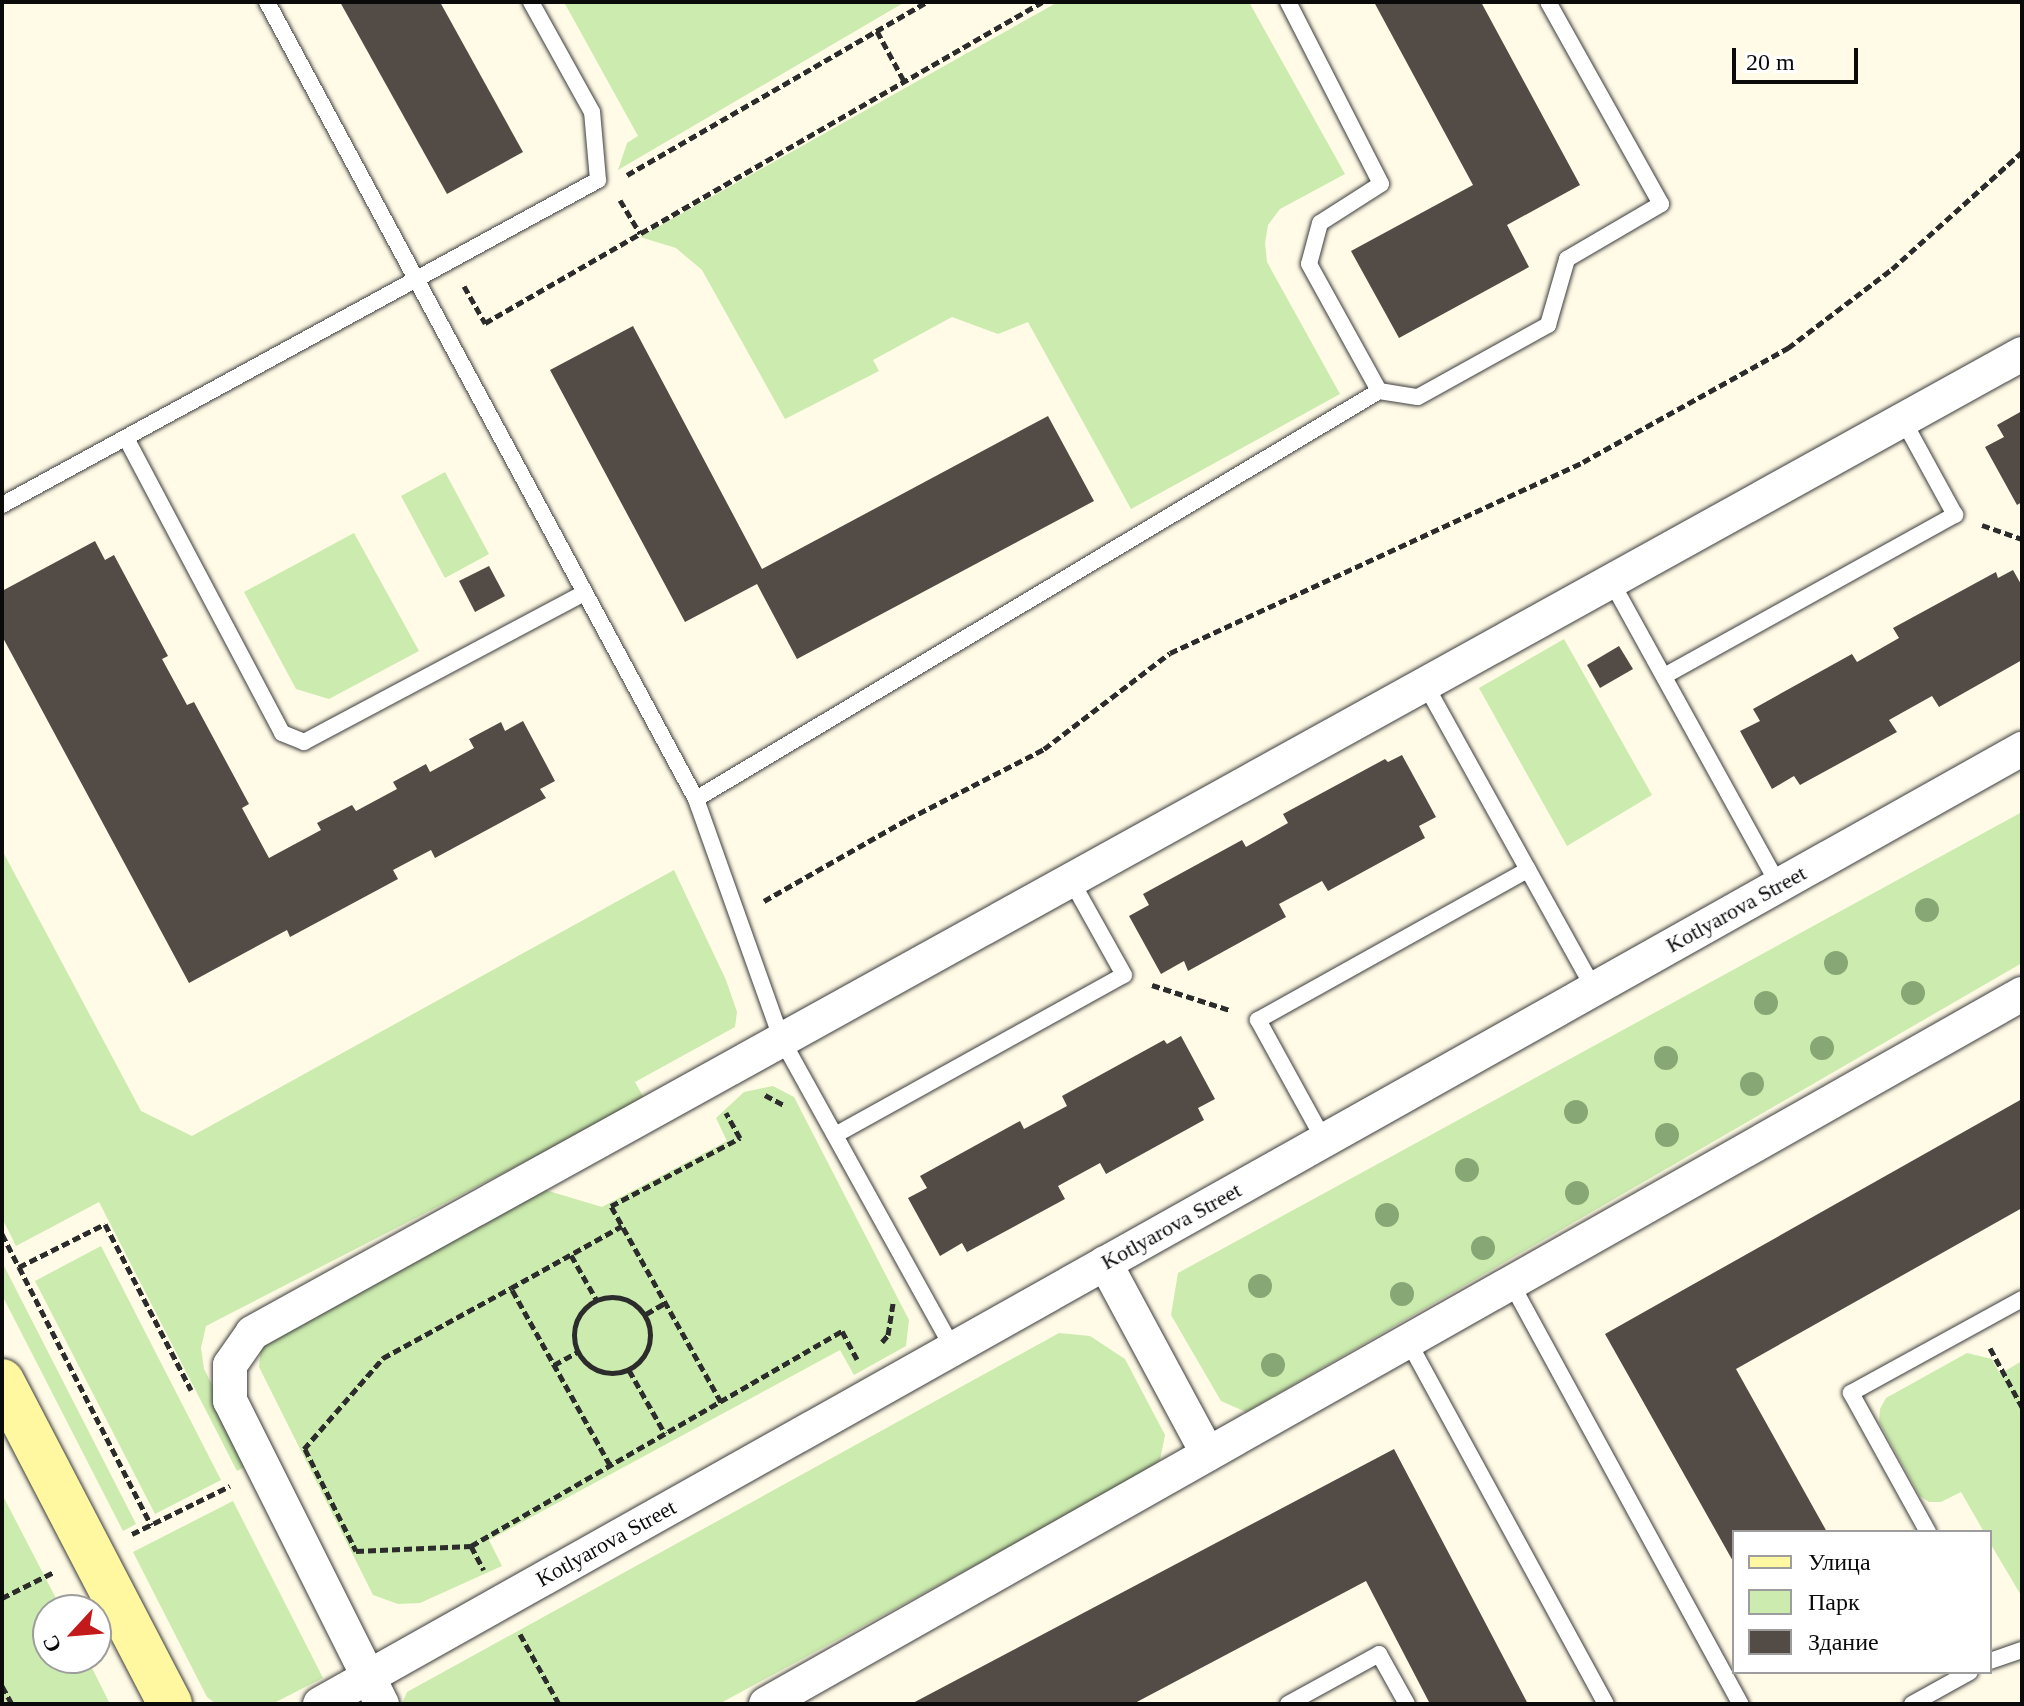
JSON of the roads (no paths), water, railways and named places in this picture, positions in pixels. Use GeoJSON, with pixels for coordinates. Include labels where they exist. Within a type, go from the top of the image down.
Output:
{"type":"FeatureCollection","features":[{"type":"Feature","properties":{"kind":"main road"},"geometry":{"type":"LineString","coordinates":[[2,1381],[170,1704]]}},
{"type":"Feature","properties":{"kind":"street"},"geometry":{"type":"LineString","coordinates":[[375,1690],[230,1401],[230,1365],[252,1333],[2022,354]]}},
{"type":"Feature","properties":{"kind":"street","name":"Kotlyarova Street"},"geometry":{"type":"LineString","coordinates":[[320,1704],[375,1690],[953,1348],[2022,749]]}},
{"type":"Feature","properties":{"kind":"street"},"geometry":{"type":"LineString","coordinates":[[766,1704],[2022,994]]}},
{"type":"Feature","properties":{"kind":"street"},"geometry":{"type":"LineString","coordinates":[[1105,1263],[1208,1454]]}},
{"type":"Feature","properties":{"kind":"lane"},"geometry":{"type":"LineString","coordinates":[[267,2],[696,799],[782,1040],[953,1348]]}},
{"type":"Feature","properties":{"kind":"lane"},"geometry":{"type":"LineString","coordinates":[[2,505],[598,180],[592,112],[531,2]]}},
{"type":"Feature","properties":{"kind":"lane"},"geometry":{"type":"LineString","coordinates":[[1288,2],[1381,184],[1320,223],[1309,264],[1379,391]]}},
{"type":"Feature","properties":{"kind":"lane"},"geometry":{"type":"LineString","coordinates":[[696,799],[1379,391],[1418,397],[1548,325],[1567,259],[1661,204],[1548,2]]}},
{"type":"Feature","properties":{"kind":"lane"},"geometry":{"type":"LineString","coordinates":[[1664,676],[1955,515],[1903,420]]}},
{"type":"Feature","properties":{"kind":"lane"},"geometry":{"type":"LineString","coordinates":[[126,438],[282,733],[304,742],[584,593]]}},
{"type":"Feature","properties":{"kind":"lane"},"geometry":{"type":"LineString","coordinates":[[1611,581],[1779,885]]}},
{"type":"Feature","properties":{"kind":"lane"},"geometry":{"type":"LineString","coordinates":[[1425,684],[1594,989]]}},
{"type":"Feature","properties":{"kind":"lane"},"geometry":{"type":"LineString","coordinates":[[1324,1140],[1258,1020],[1528,870]]}},
{"type":"Feature","properties":{"kind":"lane"},"geometry":{"type":"LineString","coordinates":[[835,1135],[1124,975],[1071,880]]}},
{"type":"Feature","properties":{"kind":"lane"},"geometry":{"type":"LineString","coordinates":[[1511,1283],[1741,1704]]}},
{"type":"Feature","properties":{"kind":"lane"},"geometry":{"type":"LineString","coordinates":[[1927,1530],[1851,1393],[2022,1299]]}},
{"type":"Feature","properties":{"kind":"lane"},"geometry":{"type":"LineString","coordinates":[[1408,1341],[1606,1704]]}},
{"type":"Feature","properties":{"kind":"lane"},"geometry":{"type":"LineString","coordinates":[[1992,1654],[2022,1650]]}},
{"type":"Feature","properties":{"kind":"lane"},"geometry":{"type":"LineString","coordinates":[[1288,1704],[1379,1654],[1407,1704]]}},
{"type":"Feature","properties":{"kind":"lane"},"geometry":{"type":"LineString","coordinates":[[1912,1704],[1966,1674]]}}]}
